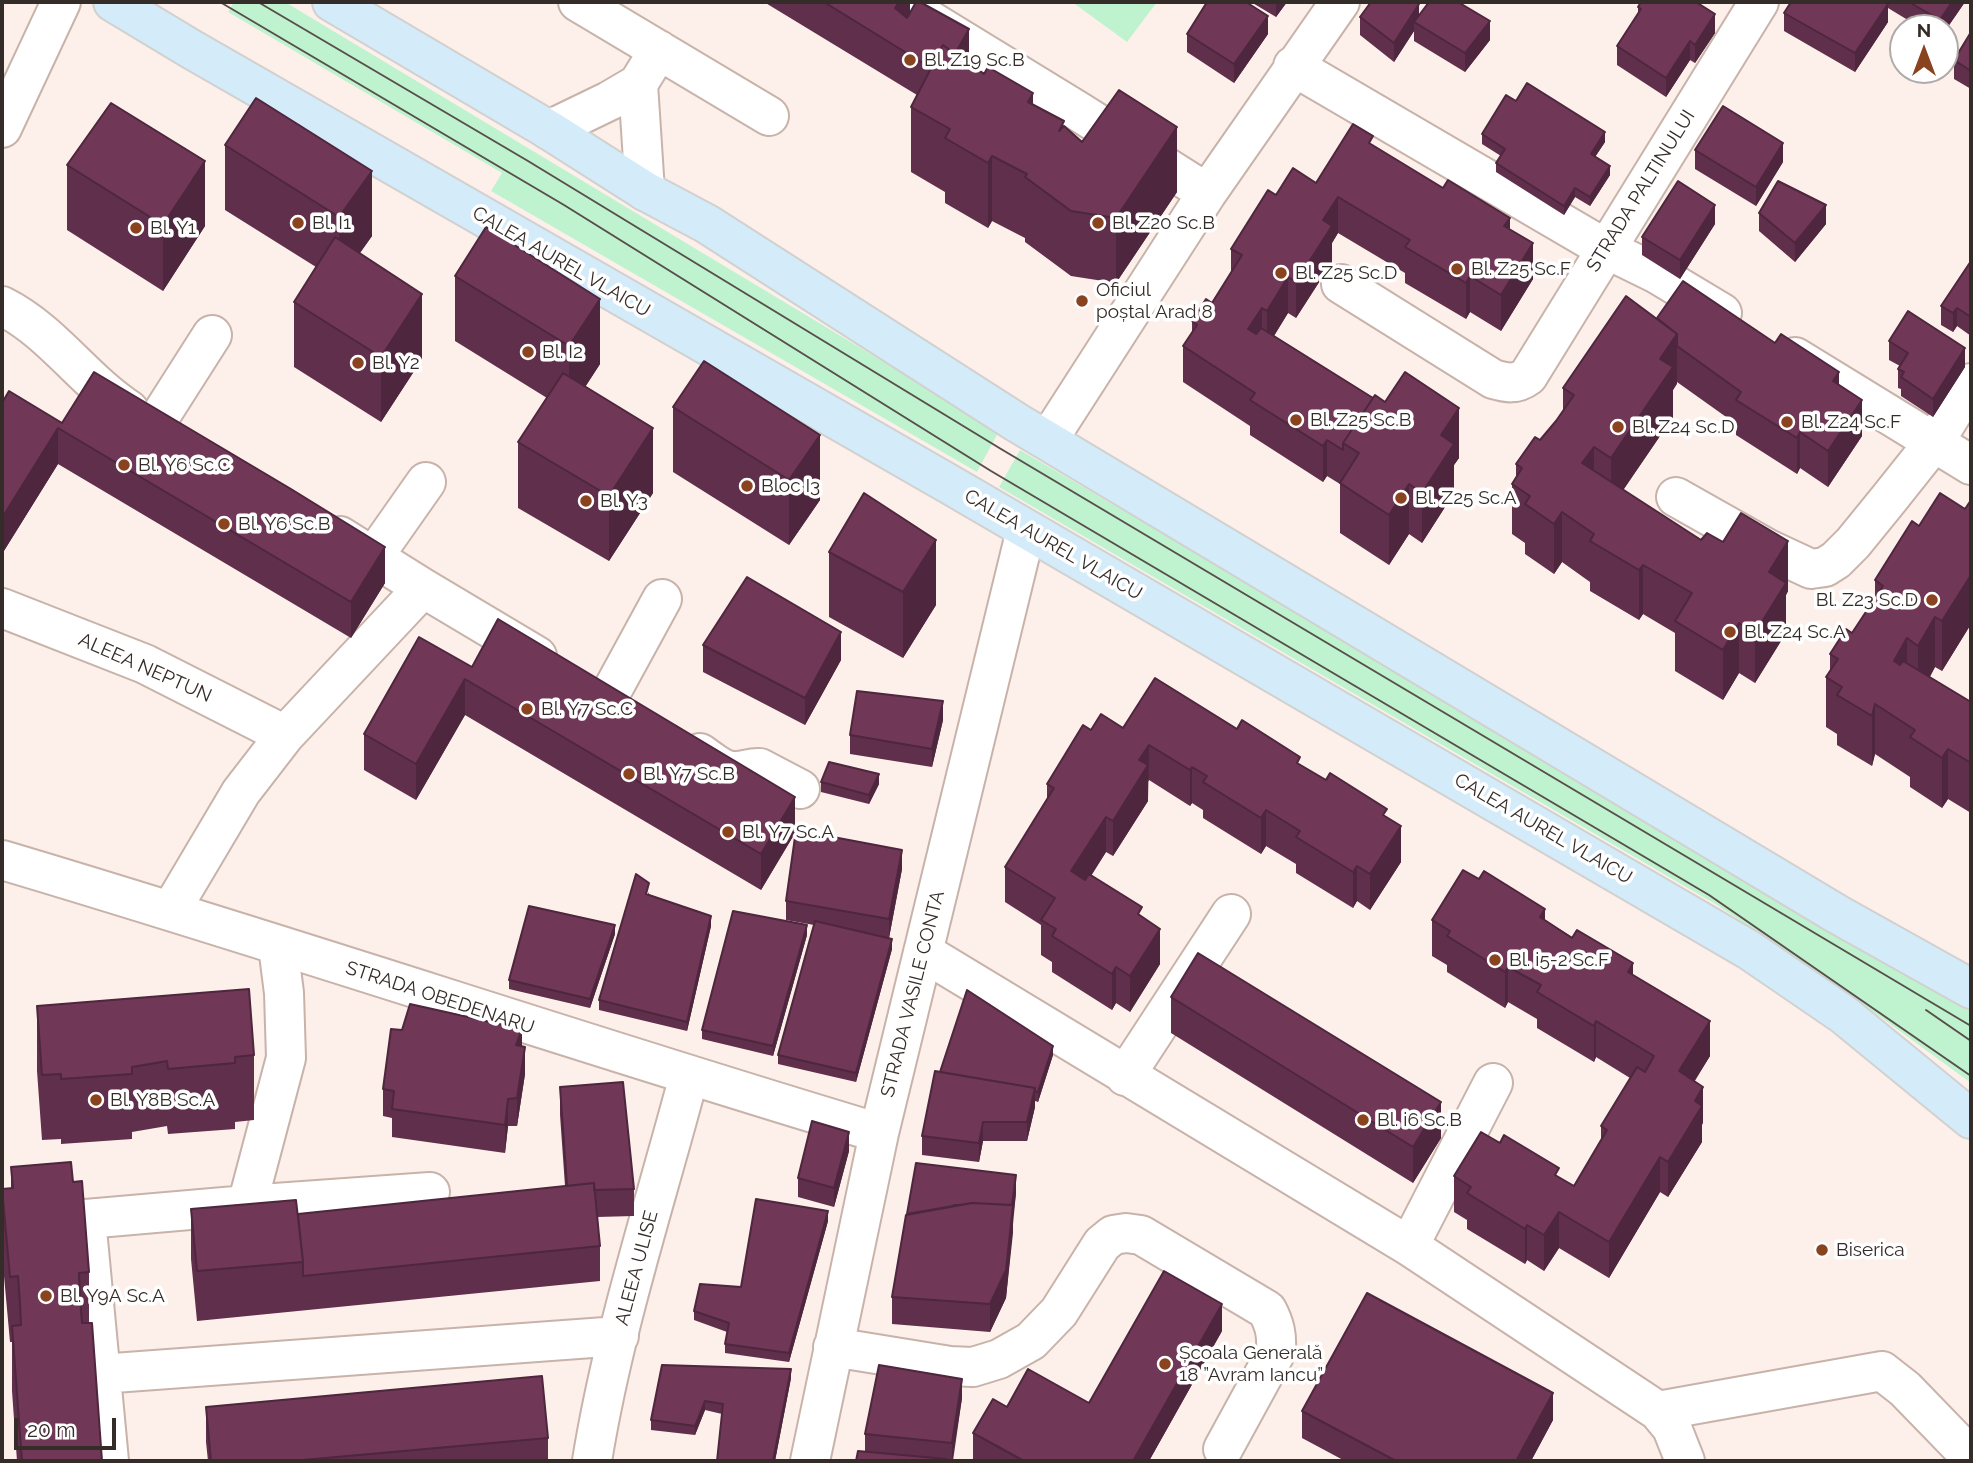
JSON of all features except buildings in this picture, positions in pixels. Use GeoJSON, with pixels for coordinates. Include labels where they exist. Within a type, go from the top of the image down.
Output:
{"type":"FeatureCollection","features":[{"type":"Feature","properties":{"kind":"main road","name":"CALEA AUREL VLAICU"},"geometry":{"type":"LineString","coordinates":[[113,2],[202,56],[1749,950],[1844,1015],[1971,1119]]}},
{"type":"Feature","properties":{"kind":"main road"},"geometry":{"type":"LineString","coordinates":[[332,2],[549,130],[645,191],[707,223],[1048,440],[1837,914],[1971,989]]}},
{"type":"Feature","properties":{"kind":"street"},"geometry":{"type":"LineString","coordinates":[[2,128],[61,2]]}},
{"type":"Feature","properties":{"kind":"street"},"geometry":{"type":"LineString","coordinates":[[578,2],[769,116]]}},
{"type":"Feature","properties":{"kind":"street"},"geometry":{"type":"LineString","coordinates":[[900,2],[1207,193]]}},
{"type":"Feature","properties":{"kind":"street"},"geometry":{"type":"LineString","coordinates":[[1048,440],[1207,193],[1340,2]]}},
{"type":"Feature","properties":{"kind":"street","name":"STRADA PALTINULUI"},"geometry":{"type":"LineString","coordinates":[[1341,284],[1493,379],[1519,383],[1528,376],[1759,2]]}},
{"type":"Feature","properties":{"kind":"street"},"geometry":{"type":"LineString","coordinates":[[549,130],[638,84],[659,50]]}},
{"type":"Feature","properties":{"kind":"street"},"geometry":{"type":"LineString","coordinates":[[1293,66],[1605,248],[1657,274],[1971,465]]}},
{"type":"Feature","properties":{"kind":"street"},"geometry":{"type":"LineString","coordinates":[[638,84],[645,191]]}},
{"type":"Feature","properties":{"kind":"street"},"geometry":{"type":"LineString","coordinates":[[2,306],[36,326],[107,396],[189,447]]}},
{"type":"Feature","properties":{"kind":"street"},"geometry":{"type":"LineString","coordinates":[[154,426],[212,335]]}},
{"type":"Feature","properties":{"kind":"street"},"geometry":{"type":"LineString","coordinates":[[1676,497],[1811,569],[1825,567],[1836,561],[1853,543],[1935,441],[1971,383]]}},
{"type":"Feature","properties":{"kind":"street"},"geometry":{"type":"LineString","coordinates":[[374,556],[426,482]]}},
{"type":"Feature","properties":{"kind":"street"},"geometry":{"type":"LineString","coordinates":[[305,515],[620,705],[662,598]]}},
{"type":"Feature","properties":{"kind":"street","name":"STRADA VASILE CONTA"},"geometry":{"type":"LineString","coordinates":[[810,1461],[879,1133],[1026,530]]}},
{"type":"Feature","properties":{"kind":"street"},"geometry":{"type":"LineString","coordinates":[[171,910],[241,792],[285,736],[422,588]]}},
{"type":"Feature","properties":{"kind":"street","name":"ALEEA NEPTUN"},"geometry":{"type":"LineString","coordinates":[[2,608],[145,664],[285,736]]}},
{"type":"Feature","properties":{"kind":"street"},"geometry":{"type":"LineString","coordinates":[[667,734],[726,769],[736,771],[760,768],[800,789]]}},
{"type":"Feature","properties":{"kind":"street","name":"STRADA OBEDENARU"},"geometry":{"type":"LineString","coordinates":[[2,860],[171,910],[689,1076],[879,1133]]}},
{"type":"Feature","properties":{"kind":"street"},"geometry":{"type":"LineString","coordinates":[[1125,1076],[1231,914]]}},
{"type":"Feature","properties":{"kind":"street"},"geometry":{"type":"LineString","coordinates":[[247,1205],[269,1050],[284,993],[278,946]]}},
{"type":"Feature","properties":{"kind":"street"},"geometry":{"type":"LineString","coordinates":[[923,952],[1409,1246],[1658,1411],[1672,1428],[1685,1461]]}},
{"type":"Feature","properties":{"kind":"street","name":"ALEEA ULISE"},"geometry":{"type":"LineString","coordinates":[[592,1461],[601,1406],[689,1076]]}},
{"type":"Feature","properties":{"kind":"street"},"geometry":{"type":"LineString","coordinates":[[1409,1246],[1493,1083]]}},
{"type":"Feature","properties":{"kind":"street"},"geometry":{"type":"LineString","coordinates":[[2,1215],[86,1219],[430,1192]]}},
{"type":"Feature","properties":{"kind":"street"},"geometry":{"type":"LineString","coordinates":[[86,1219],[109,1461]]}},
{"type":"Feature","properties":{"kind":"street"},"geometry":{"type":"LineString","coordinates":[[833,1347],[950,1366],[973,1367],[999,1359],[1031,1340],[1059,1312],[1102,1244],[1113,1236],[1126,1233],[1142,1236],[1266,1310],[1273,1322],[1277,1335],[1276,1352],[1223,1449]]}},
{"type":"Feature","properties":{"kind":"street"},"geometry":{"type":"LineString","coordinates":[[100,1374],[619,1336]]}},
{"type":"Feature","properties":{"kind":"street"},"geometry":{"type":"LineString","coordinates":[[1658,1411],[1882,1371],[1905,1390],[1971,1457]]}},
{"type":"Feature","properties":{"kind":"green space"},"geometry":{"type":"Polygon","coordinates":[[[234,2],[285,2],[999,431],[977,472],[491,191],[502,173],[228,12],[234,2]]]}},
{"type":"Feature","properties":{"kind":"green space"},"geometry":{"type":"Polygon","coordinates":[[[1072,2],[1157,2],[1127,42],[1072,2]]]}},
{"type":"Feature","properties":{"kind":"green space"},"geometry":{"type":"Polygon","coordinates":[[[1020,450],[1709,853],[1971,1001],[1971,1083],[1838,986],[1717,905],[999,487],[1020,450]]]}},
{"type":"Feature","properties":{"kind":"tram line"},"geometry":{"type":"LineString","coordinates":[[220,2],[564,205],[991,471],[1709,895],[1971,1076]]}},
{"type":"Feature","properties":{"kind":"tram line"},"geometry":{"type":"LineString","coordinates":[[258,2],[528,161],[1001,449],[1971,1026]]}},
{"type":"Feature","properties":{"kind":"tram line"},"geometry":{"type":"LineString","coordinates":[[1926,1010],[1971,1041]]}},
{"type":"Feature","properties":{"kind":"place","name":"Bl. Z19 Sc.B"},"geometry":{"type":"Point","coordinates":[910,60]}},
{"type":"Feature","properties":{"kind":"place","name":"Bl. I1"},"geometry":{"type":"Point","coordinates":[298,223]}},
{"type":"Feature","properties":{"kind":"place","name":"Bl. Z20 Sc.B"},"geometry":{"type":"Point","coordinates":[1098,223]}},
{"type":"Feature","properties":{"kind":"place","name":"Bl. Y1"},"geometry":{"type":"Point","coordinates":[136,228]}},
{"type":"Feature","properties":{"kind":"place","name":"Bl. Z25 Sc.F"},"geometry":{"type":"Point","coordinates":[1457,269]}},
{"type":"Feature","properties":{"kind":"place","name":"Bl. Z25 Sc.D"},"geometry":{"type":"Point","coordinates":[1281,273]}},
{"type":"Feature","properties":{"kind":"place","name":"Oficiul poștal Arad 8"},"geometry":{"type":"Point","coordinates":[1082,301]}},
{"type":"Feature","properties":{"kind":"place","name":"Bl. I2"},"geometry":{"type":"Point","coordinates":[528,352]}},
{"type":"Feature","properties":{"kind":"place","name":"Bl. Y2"},"geometry":{"type":"Point","coordinates":[358,363]}},
{"type":"Feature","properties":{"kind":"place","name":"Bl. Z25 Sc.B"},"geometry":{"type":"Point","coordinates":[1296,420]}},
{"type":"Feature","properties":{"kind":"place","name":"Bl. Z24 Sc.F"},"geometry":{"type":"Point","coordinates":[1787,422]}},
{"type":"Feature","properties":{"kind":"place","name":"Bl. Z24 Sc.D"},"geometry":{"type":"Point","coordinates":[1618,427]}},
{"type":"Feature","properties":{"kind":"place","name":"Bl. Y6 Sc.C"},"geometry":{"type":"Point","coordinates":[124,465]}},
{"type":"Feature","properties":{"kind":"place","name":"Bloc I3"},"geometry":{"type":"Point","coordinates":[747,486]}},
{"type":"Feature","properties":{"kind":"place","name":"Bl. Z25 Sc.A"},"geometry":{"type":"Point","coordinates":[1401,498]}},
{"type":"Feature","properties":{"kind":"place","name":"Bl. Y3"},"geometry":{"type":"Point","coordinates":[586,501]}},
{"type":"Feature","properties":{"kind":"place","name":"Bl. Y6 Sc.B"},"geometry":{"type":"Point","coordinates":[224,524]}},
{"type":"Feature","properties":{"kind":"place","name":"Bl. Z23 Sc.D"},"geometry":{"type":"Point","coordinates":[1932,600]}},
{"type":"Feature","properties":{"kind":"place","name":"Bl. Z24 Sc.A"},"geometry":{"type":"Point","coordinates":[1730,632]}},
{"type":"Feature","properties":{"kind":"place","name":"Bl. Y7 Sc.C"},"geometry":{"type":"Point","coordinates":[527,709]}},
{"type":"Feature","properties":{"kind":"place","name":"Bl. Y7 Sc.B"},"geometry":{"type":"Point","coordinates":[629,774]}},
{"type":"Feature","properties":{"kind":"place","name":"Bl. Y7 Sc.A"},"geometry":{"type":"Point","coordinates":[728,832]}},
{"type":"Feature","properties":{"kind":"place","name":"Bl. i5-2 Sc.F"},"geometry":{"type":"Point","coordinates":[1495,960]}},
{"type":"Feature","properties":{"kind":"place","name":"Bl. Y8B Sc.A"},"geometry":{"type":"Point","coordinates":[96,1100]}},
{"type":"Feature","properties":{"kind":"place","name":"Bl. i6 Sc.B"},"geometry":{"type":"Point","coordinates":[1363,1120]}},
{"type":"Feature","properties":{"kind":"place","name":"Biserica"},"geometry":{"type":"Point","coordinates":[1822,1250]}},
{"type":"Feature","properties":{"kind":"place","name":"Bl. Y9A Sc.A"},"geometry":{"type":"Point","coordinates":[46,1296]}},
{"type":"Feature","properties":{"kind":"place","name":"Școala Generală 18 ”Avram Iancu”"},"geometry":{"type":"Point","coordinates":[1165,1364]}}]}
